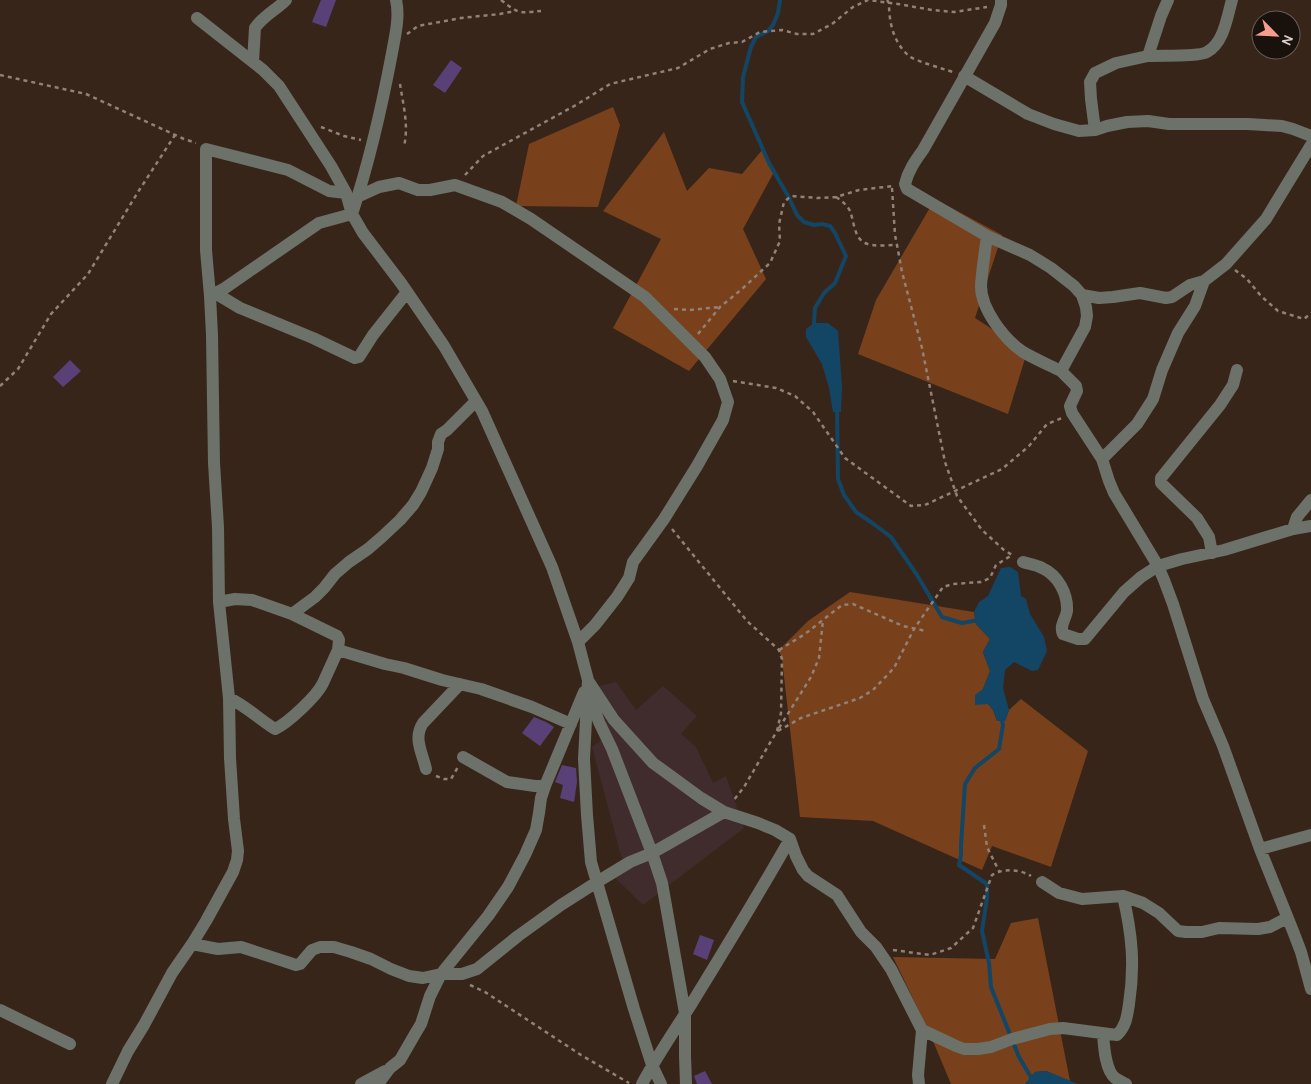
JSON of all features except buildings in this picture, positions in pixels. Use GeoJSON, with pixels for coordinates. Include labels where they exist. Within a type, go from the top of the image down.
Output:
{"type":"FeatureCollection","features":[{"type":"Feature","properties":{"kind":"street"},"geometry":{"type":"LineString","coordinates":[[253,62],[255,28],[286,0]]}},
{"type":"Feature","properties":{"kind":"street"},"geometry":{"type":"LineString","coordinates":[[396,0],[398,6],[397,24],[389,68],[372,143],[351,195],[352,214],[363,233],[444,346],[482,411],[552,567],[578,642],[599,722],[612,749],[662,884],[685,1013],[686,1084]]}},
{"type":"Feature","properties":{"kind":"street"},"geometry":{"type":"LineString","coordinates":[[1148,56],[1160,16],[1168,0]]}},
{"type":"Feature","properties":{"kind":"street"},"geometry":{"type":"LineString","coordinates":[[1094,130],[1090,82],[1095,73],[1116,63],[1148,56],[1206,53],[1215,45],[1223,33],[1232,0]]}},
{"type":"Feature","properties":{"kind":"street"},"geometry":{"type":"LineString","coordinates":[[1001,3],[995,24],[923,150],[907,175],[898,185],[987,236],[1030,255],[1051,268],[1074,286],[1082,295],[1087,316],[1085,327],[1061,371]]}},
{"type":"Feature","properties":{"kind":"street"},"geometry":{"type":"LineString","coordinates":[[197,18],[263,70],[279,86],[351,195]]}},
{"type":"Feature","properties":{"kind":"street"},"geometry":{"type":"LineString","coordinates":[[964,76],[1028,114],[1079,131],[1094,130],[1127,122],[1148,121],[1169,124],[1282,126],[1311,136]]}},
{"type":"Feature","properties":{"kind":"street"},"geometry":{"type":"LineString","coordinates":[[1082,295],[1099,298],[1140,293],[1166,298],[1172,297],[1190,284],[1204,281],[1226,264],[1266,219],[1311,145]]}},
{"type":"Feature","properties":{"kind":"street"},"geometry":{"type":"LineString","coordinates":[[112,1084],[128,1051],[172,973],[192,944],[233,872],[238,851],[230,758],[229,698],[219,602],[218,527],[214,463],[213,295],[206,250],[206,149],[288,170],[329,191],[351,195],[399,183],[418,190],[430,190],[455,185],[502,202],[531,219],[644,297],[710,362],[720,379],[728,402],[723,420],[664,519],[633,562],[629,578],[617,597],[595,625],[578,642]]}},
{"type":"Feature","properties":{"kind":"street"},"geometry":{"type":"LineString","coordinates":[[213,295],[319,223],[352,214]]}},
{"type":"Feature","properties":{"kind":"street"},"geometry":{"type":"LineString","coordinates":[[987,236],[981,287],[984,301],[1002,332],[1022,351],[1061,371],[1076,386],[1077,391],[1070,406],[1072,413],[1102,458],[1114,493],[1158,566],[1173,604],[1203,699],[1223,746],[1260,849],[1301,952],[1311,989]]}},
{"type":"Feature","properties":{"kind":"street"},"geometry":{"type":"LineString","coordinates":[[1102,458],[1137,424],[1153,399],[1168,355],[1178,333],[1195,306],[1204,281]]}},
{"type":"Feature","properties":{"kind":"street"},"geometry":{"type":"LineString","coordinates":[[213,295],[355,358],[360,358],[373,335],[407,292]]}},
{"type":"Feature","properties":{"kind":"street"},"geometry":{"type":"LineString","coordinates":[[1212,553],[1209,537],[1197,518],[1160,483],[1161,478],[1220,405],[1233,385],[1237,370]]}},
{"type":"Feature","properties":{"kind":"street"},"geometry":{"type":"LineString","coordinates":[[292,614],[315,597],[335,574],[349,562],[383,536],[413,505],[432,468],[441,434],[476,401]]}},
{"type":"Feature","properties":{"kind":"street"},"geometry":{"type":"LineString","coordinates":[[1293,528],[1297,517],[1311,500]]}},
{"type":"Feature","properties":{"kind":"street"},"geometry":{"type":"LineString","coordinates":[[1023,562],[1042,567],[1060,583],[1067,612],[1061,630],[1063,634],[1078,639],[1086,638],[1124,592],[1141,577],[1158,566],[1182,558],[1212,553],[1293,528],[1311,526]]}},
{"type":"Feature","properties":{"kind":"street"},"geometry":{"type":"LineString","coordinates":[[219,602],[235,599],[252,600],[292,614],[337,636],[339,640],[338,650],[323,684],[284,725],[275,729],[238,702],[229,698]]}},
{"type":"Feature","properties":{"kind":"street"},"geometry":{"type":"LineString","coordinates":[[338,650],[442,680],[481,689],[532,707],[571,724]]}},
{"type":"Feature","properties":{"kind":"street"},"geometry":{"type":"LineString","coordinates":[[426,769],[418,737],[419,729],[423,722],[460,684]]}},
{"type":"Feature","properties":{"kind":"street"},"geometry":{"type":"LineString","coordinates":[[361,1084],[390,1068],[400,1060],[420,1024],[430,996],[442,974],[488,916],[508,887],[536,830],[544,786],[588,686]]}},
{"type":"Feature","properties":{"kind":"street"},"geometry":{"type":"LineString","coordinates":[[588,686],[614,720],[654,763],[701,798],[724,812],[758,823],[790,839],[803,870],[808,876],[840,899],[861,932],[876,947],[891,969],[922,1030],[919,1084]]}},
{"type":"Feature","properties":{"kind":"street"},"geometry":{"type":"LineString","coordinates":[[588,686],[584,759],[586,814],[591,862],[652,1065],[661,1084]]}},
{"type":"Feature","properties":{"kind":"street"},"geometry":{"type":"LineString","coordinates":[[463,757],[507,782],[544,786]]}},
{"type":"Feature","properties":{"kind":"street"},"geometry":{"type":"LineString","coordinates":[[192,944],[218,949],[241,947],[296,965],[300,964],[312,950],[334,947],[358,954],[409,976],[423,978],[442,974],[462,974],[477,969],[518,936],[597,882],[630,862],[652,854],[724,812]]}},
{"type":"Feature","properties":{"kind":"street"},"geometry":{"type":"LineString","coordinates":[[1260,849],[1311,835]]}},
{"type":"Feature","properties":{"kind":"street"},"geometry":{"type":"LineString","coordinates":[[642,1084],[790,839]]}},
{"type":"Feature","properties":{"kind":"street"},"geometry":{"type":"LineString","coordinates":[[1042,882],[1059,893],[1082,899],[1122,896],[1143,903],[1158,913],[1178,931],[1202,932],[1219,928],[1258,929],[1270,927],[1287,918]]}},
{"type":"Feature","properties":{"kind":"street"},"geometry":{"type":"LineString","coordinates":[[922,1030],[964,1049],[991,1047],[1012,1039],[1050,1029],[1063,1028],[1117,1035],[1124,1028],[1132,983],[1132,945],[1122,896]]}},
{"type":"Feature","properties":{"kind":"street"},"geometry":{"type":"LineString","coordinates":[[0,1010],[70,1044]]}},
{"type":"Feature","properties":{"kind":"street"},"geometry":{"type":"LineString","coordinates":[[1103,1034],[1107,1064],[1114,1077],[1126,1084]]}},
{"type":"Feature","properties":{"kind":"street"},"geometry":{"type":"LineString","coordinates":[[378,1084],[390,1068]]}},
{"type":"Feature","properties":{"kind":"path"},"geometry":{"type":"LineString","coordinates":[[501,0],[515,11],[521,13],[541,11]]}},
{"type":"Feature","properties":{"kind":"path"},"geometry":{"type":"LineString","coordinates":[[455,185],[483,156],[568,110],[610,84],[678,68],[710,49],[729,43],[742,42],[760,32],[782,30],[797,34],[813,34],[868,0],[888,1],[932,10],[954,12],[1001,3]]}},
{"type":"Feature","properties":{"kind":"path"},"geometry":{"type":"LineString","coordinates":[[888,1],[889,17],[895,39],[910,57],[964,76]]}},
{"type":"Feature","properties":{"kind":"path"},"geometry":{"type":"LineString","coordinates":[[393,44],[418,26],[515,11]]}},
{"type":"Feature","properties":{"kind":"path"},"geometry":{"type":"LineString","coordinates":[[0,75],[86,94],[206,149]]}},
{"type":"Feature","properties":{"kind":"path"},"geometry":{"type":"LineString","coordinates":[[399,81],[406,128],[404,146]]}},
{"type":"Feature","properties":{"kind":"path"},"geometry":{"type":"LineString","coordinates":[[320,126],[344,136],[372,143]]}},
{"type":"Feature","properties":{"kind":"path"},"geometry":{"type":"LineString","coordinates":[[0,386],[18,369],[51,314],[88,274],[175,135]]}},
{"type":"Feature","properties":{"kind":"path"},"geometry":{"type":"LineString","coordinates":[[691,342],[720,308],[770,264],[780,240],[779,224],[784,202],[791,196],[836,197],[859,190],[898,185],[895,235],[902,272],[922,348],[945,462],[957,496],[982,530],[1004,550],[1023,562]]}},
{"type":"Feature","properties":{"kind":"path"},"geometry":{"type":"LineString","coordinates":[[836,197],[845,203],[858,237],[864,243],[897,246]]}},
{"type":"Feature","properties":{"kind":"path"},"geometry":{"type":"LineString","coordinates":[[1226,264],[1247,279],[1261,296],[1278,310],[1304,319],[1311,313]]}},
{"type":"Feature","properties":{"kind":"path"},"geometry":{"type":"LineString","coordinates":[[655,308],[689,310],[720,308]]}},
{"type":"Feature","properties":{"kind":"path"},"geometry":{"type":"LineString","coordinates":[[720,379],[776,388],[795,396],[813,412],[845,458],[911,506],[925,504],[1002,469],[1029,446],[1047,424],[1072,413]]}},
{"type":"Feature","properties":{"kind":"path"},"geometry":{"type":"LineString","coordinates":[[664,519],[747,621],[778,650],[782,659],[781,713],[777,732]]}},
{"type":"Feature","properties":{"kind":"path"},"geometry":{"type":"LineString","coordinates":[[777,732],[801,718],[860,698],[872,690],[894,668],[914,628],[943,587],[953,584],[980,582],[990,578],[996,565],[1012,555]]}},
{"type":"Feature","properties":{"kind":"path"},"geometry":{"type":"LineString","coordinates":[[778,650],[805,634],[842,605],[853,604],[903,626],[926,631]]}},
{"type":"Feature","properties":{"kind":"path"},"geometry":{"type":"LineString","coordinates":[[724,812],[744,787],[811,677],[819,658],[823,620]]}},
{"type":"Feature","properties":{"kind":"path"},"geometry":{"type":"LineString","coordinates":[[426,769],[444,779],[452,779],[463,757]]}},
{"type":"Feature","properties":{"kind":"path"},"geometry":{"type":"LineString","coordinates":[[984,825],[987,847],[999,871]]}},
{"type":"Feature","properties":{"kind":"path"},"geometry":{"type":"LineString","coordinates":[[876,947],[930,956],[951,948],[973,928],[992,875],[999,871],[1013,870],[1026,873],[1042,882]]}},
{"type":"Feature","properties":{"kind":"path"},"geometry":{"type":"LineString","coordinates":[[469,985],[485,992],[581,1055],[630,1084]]}},
{"type":"Feature","properties":{"kind":"shaded area"},"geometry":{"type":"Polygon","coordinates":[[[613,107],[620,125],[598,207],[516,206],[529,144],[613,107]]]}},
{"type":"Feature","properties":{"kind":"shaded area"},"geometry":{"type":"Polygon","coordinates":[[[664,132],[687,191],[709,168],[742,174],[763,149],[774,172],[743,229],[766,279],[689,371],[613,328],[661,239],[603,211],[664,132]]]}},
{"type":"Feature","properties":{"kind":"shaded area"},"geometry":{"type":"Polygon","coordinates":[[[935,199],[1002,235],[975,318],[1027,352],[1008,414],[858,354],[876,300],[935,199]]]}},
{"type":"Feature","properties":{"kind":"shaded area"},"geometry":{"type":"Polygon","coordinates":[[[850,592],[974,612],[976,624],[990,639],[983,652],[990,671],[983,689],[997,721],[1005,721],[1009,710],[1021,699],[1088,751],[1051,867],[992,846],[982,870],[873,821],[800,817],[782,659],[779,650],[808,621],[850,592]]]}},
{"type":"Feature","properties":{"kind":"shaded area"},"geometry":{"type":"Polygon","coordinates":[[[616,682],[636,710],[663,686],[697,716],[681,734],[696,747],[713,783],[726,776],[744,828],[643,905],[610,873],[623,863],[592,747],[608,734],[591,688],[616,682]]]}},
{"type":"Feature","properties":{"kind":"shaded area"},"geometry":{"type":"Polygon","coordinates":[[[1038,918],[1070,1081],[1046,1071],[1035,1072],[1025,1084],[951,1084],[930,1034],[893,957],[995,959],[1011,923],[1038,918]]]}},
{"type":"Feature","properties":{"kind":"water"},"geometry":{"type":"Polygon","coordinates":[[[814,323],[828,323],[838,331],[842,387],[841,412],[833,412],[822,364],[806,337],[806,329],[814,323]]]}},
{"type":"Feature","properties":{"kind":"water"},"geometry":{"type":"Polygon","coordinates":[[[1010,567],[1018,572],[1021,596],[1026,599],[1030,614],[1044,637],[1047,651],[1038,670],[1032,671],[1014,662],[1005,670],[1003,688],[1009,710],[1005,721],[997,721],[993,710],[988,704],[975,705],[975,695],[983,689],[990,671],[983,652],[990,639],[976,624],[974,612],[979,602],[988,596],[1001,568],[1010,567]]]}},
{"type":"Feature","properties":{"kind":"water"},"geometry":{"type":"Polygon","coordinates":[[[1046,1071],[1078,1084],[1025,1084],[1035,1072],[1046,1071]]]}},
{"type":"Feature","properties":{"kind":"waterway"},"geometry":{"type":"LineString","coordinates":[[780,0],[778,13],[773,25],[768,31],[756,37],[751,47],[743,77],[742,102],[769,163],[797,215],[804,222],[830,226],[846,256],[835,283],[824,293],[815,308],[815,326]]}},
{"type":"Feature","properties":{"kind":"waterway"},"geometry":{"type":"LineString","coordinates":[[837,408],[838,479],[844,495],[856,512],[891,537],[942,617],[962,623],[979,620]]}},
{"type":"Feature","properties":{"kind":"waterway"},"geometry":{"type":"LineString","coordinates":[[1001,717],[1003,725],[999,749],[975,768],[965,784],[959,865],[987,884],[982,931],[989,963],[991,987],[1019,1057],[1035,1084]]}}]}
